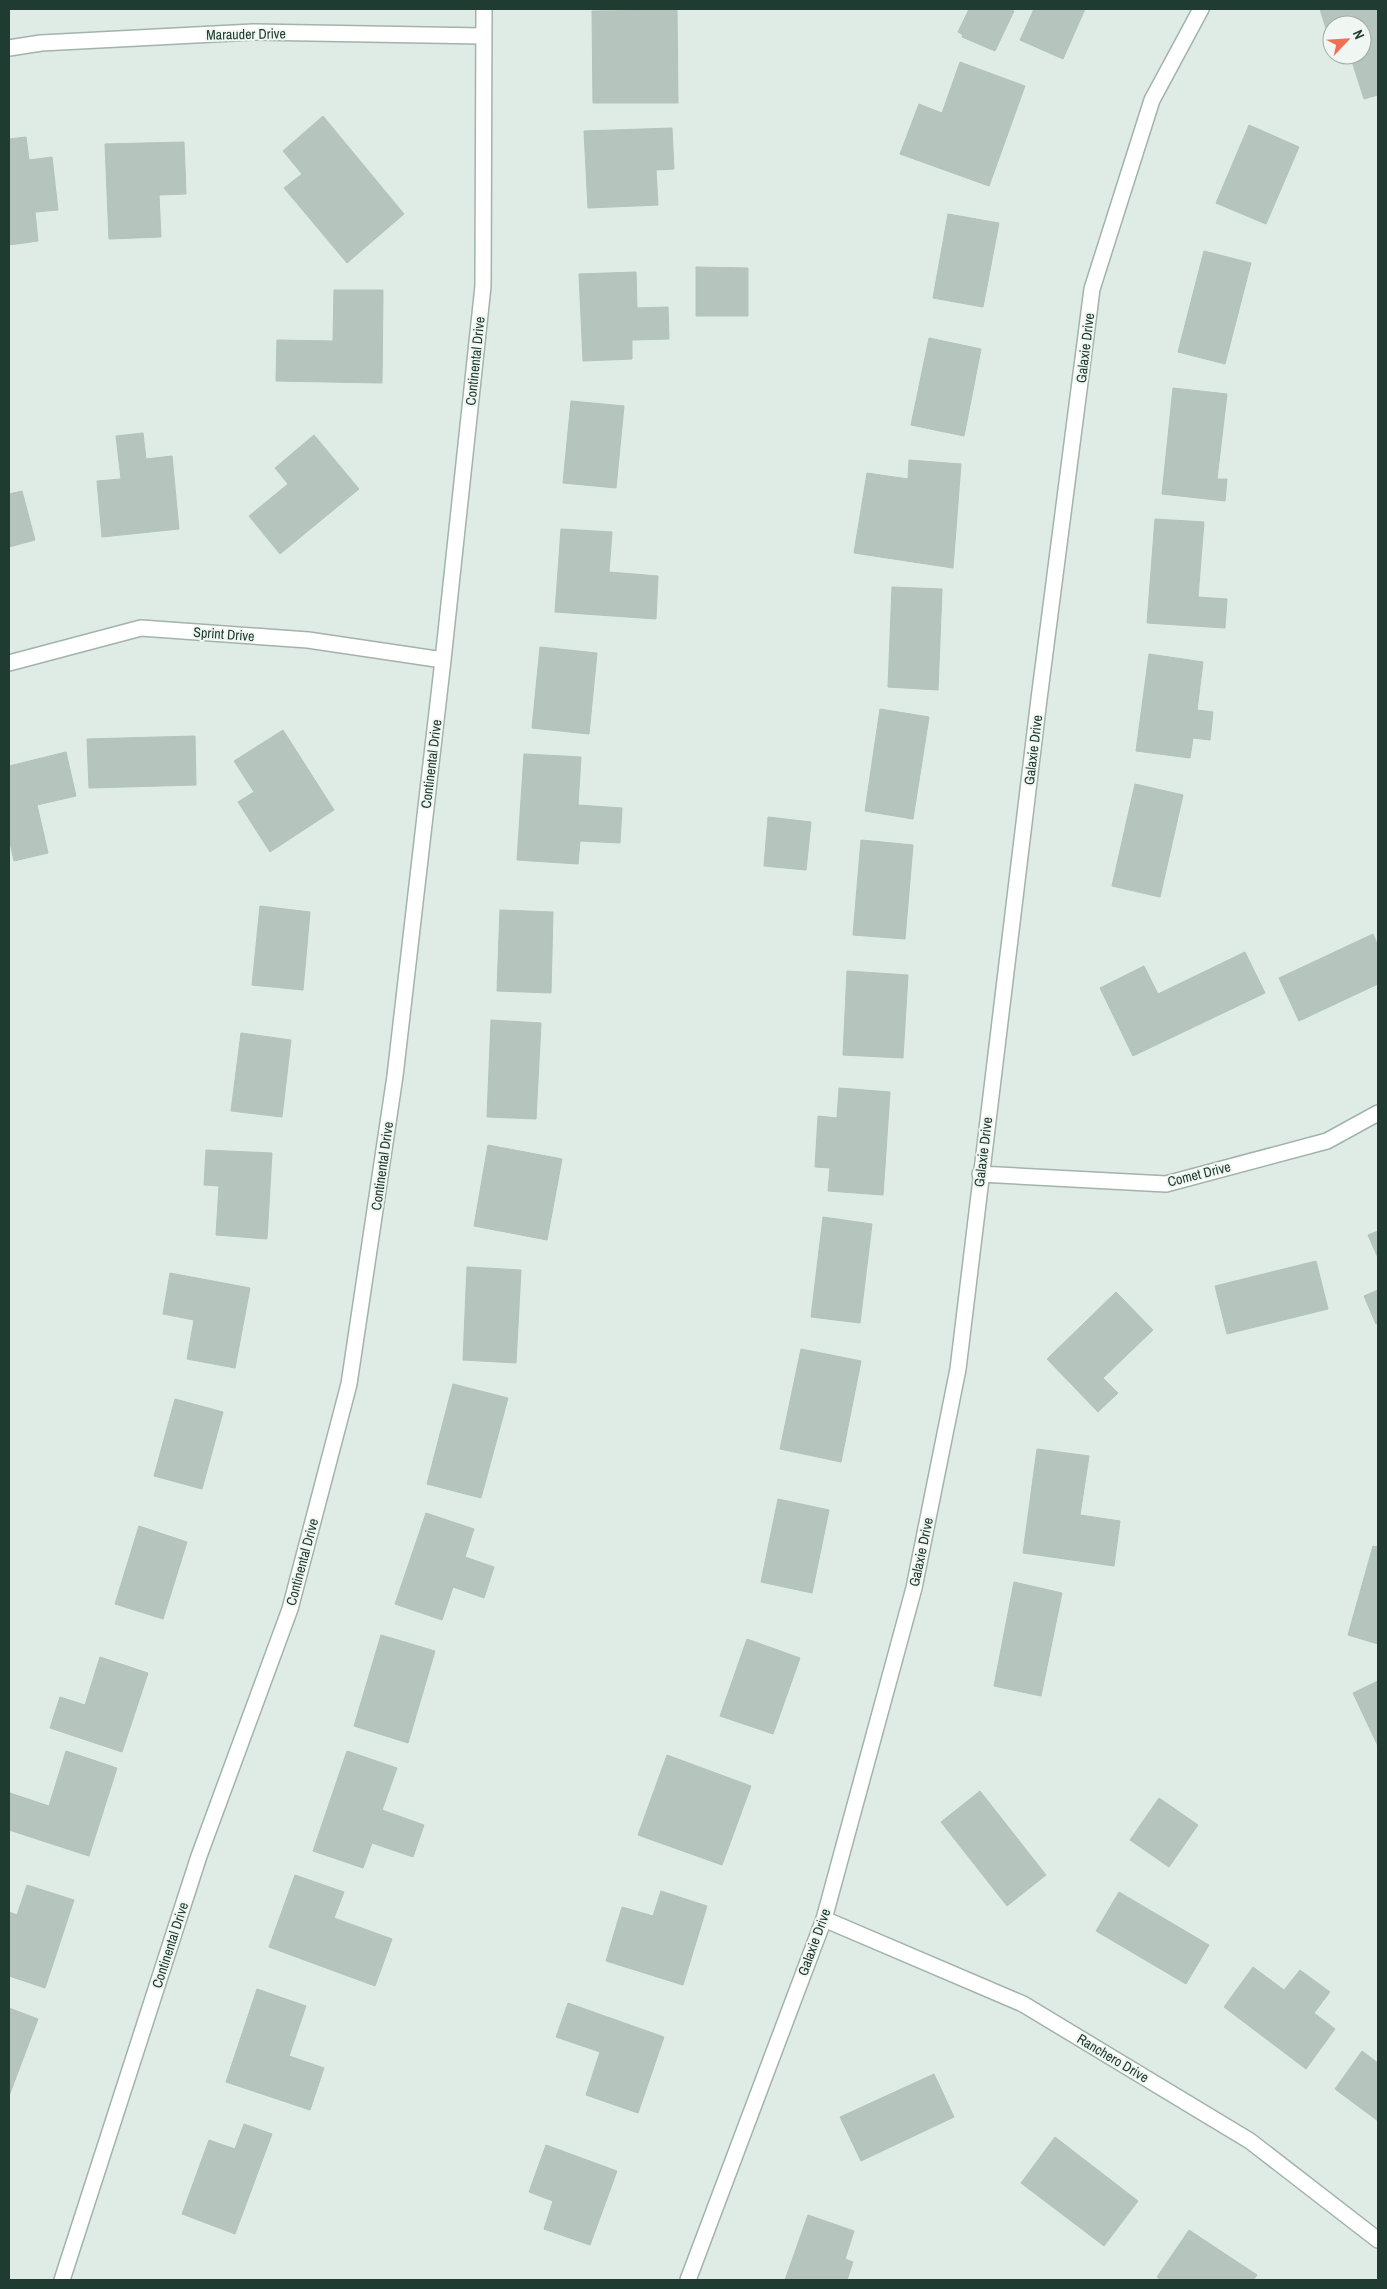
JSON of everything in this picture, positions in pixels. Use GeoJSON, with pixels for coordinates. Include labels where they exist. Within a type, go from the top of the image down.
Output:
{"type":"FeatureCollection","features":[{"type":"Feature","properties":{"kind":"street","name":"Continental Drive"},"geometry":{"type":"LineString","coordinates":[[62,2280],[199,1856],[290,1609],[349,1384],[395,1076],[443,660],[483,286],[484,9]]}},
{"type":"Feature","properties":{"kind":"street","name":"Galaxie Drive"},"geometry":{"type":"LineString","coordinates":[[688,2280],[824,1919],[914,1588],[958,1369],[980,1174],[1092,289],[1152,100],[1200,9]]}},
{"type":"Feature","properties":{"kind":"street","name":"Marauder Drive"},"geometry":{"type":"LineString","coordinates":[[9,48],[41,43],[253,32],[483,36]]}},
{"type":"Feature","properties":{"kind":"street","name":"Sprint Drive"},"geometry":{"type":"LineString","coordinates":[[9,663],[141,628],[308,640],[443,660]]}},
{"type":"Feature","properties":{"kind":"street","name":"Comet Drive"},"geometry":{"type":"LineString","coordinates":[[980,1174],[1166,1184],[1327,1141],[1378,1113]]}},
{"type":"Feature","properties":{"kind":"street","name":"Ranchero Drive"},"geometry":{"type":"LineString","coordinates":[[824,1919],[1023,2004],[1250,2141],[1378,2240]]}},
{"type":"Feature","properties":{"kind":"building"},"geometry":{"type":"Polygon","coordinates":[[[969,9],[1009,9],[1014,11],[995,51],[962,37],[963,35],[958,32],[969,9]]]}},
{"type":"Feature","properties":{"kind":"building"},"geometry":{"type":"Polygon","coordinates":[[[1034,9],[1085,9],[1063,59],[1020,40],[1034,9]]]}},
{"type":"Feature","properties":{"kind":"building"},"geometry":{"type":"Polygon","coordinates":[[[1320,9],[1378,9],[1378,95],[1364,99],[1353,65],[1372,65],[1372,15],[1322,16],[1320,9]]]}},
{"type":"Feature","properties":{"kind":"building"},"geometry":{"type":"Polygon","coordinates":[[[677,10],[678,103],[593,103],[592,11],[677,10]]]}},
{"type":"Feature","properties":{"kind":"building"},"geometry":{"type":"Polygon","coordinates":[[[960,62],[1025,86],[989,186],[900,154],[919,104],[942,113],[960,62]]]}},
{"type":"Feature","properties":{"kind":"building"},"geometry":{"type":"Polygon","coordinates":[[[323,116],[404,214],[347,263],[284,188],[302,174],[283,151],[323,116]]]}},
{"type":"Feature","properties":{"kind":"building"},"geometry":{"type":"Polygon","coordinates":[[[1249,125],[1299,147],[1266,224],[1216,203],[1249,125]]]}},
{"type":"Feature","properties":{"kind":"building"},"geometry":{"type":"Polygon","coordinates":[[[672,128],[674,169],[656,170],[658,205],[588,208],[584,131],[672,128]]]}},
{"type":"Feature","properties":{"kind":"building"},"geometry":{"type":"Polygon","coordinates":[[[26,137],[29,160],[52,157],[58,210],[35,212],[38,241],[9,245],[9,139],[26,137]]]}},
{"type":"Feature","properties":{"kind":"building"},"geometry":{"type":"Polygon","coordinates":[[[184,142],[186,194],[159,195],[161,237],[109,239],[105,144],[184,142]]]}},
{"type":"Feature","properties":{"kind":"building"},"geometry":{"type":"Polygon","coordinates":[[[948,214],[999,223],[983,307],[933,298],[948,214]]]}},
{"type":"Feature","properties":{"kind":"building"},"geometry":{"type":"Polygon","coordinates":[[[1204,251],[1251,263],[1225,364],[1178,352],[1204,251]]]}},
{"type":"Feature","properties":{"kind":"building"},"geometry":{"type":"Polygon","coordinates":[[[696,267],[748,268],[748,316],[696,316],[696,267]]]}},
{"type":"Feature","properties":{"kind":"building"},"geometry":{"type":"Polygon","coordinates":[[[636,272],[637,308],[668,307],[669,339],[632,340],[632,359],[583,361],[579,274],[636,272]]]}},
{"type":"Feature","properties":{"kind":"building"},"geometry":{"type":"Polygon","coordinates":[[[334,290],[383,290],[382,383],[276,381],[277,340],[333,341],[334,290]]]}},
{"type":"Feature","properties":{"kind":"building"},"geometry":{"type":"Polygon","coordinates":[[[929,338],[981,349],[964,436],[911,425],[929,338]]]}},
{"type":"Feature","properties":{"kind":"building"},"geometry":{"type":"Polygon","coordinates":[[[1173,388],[1227,394],[1217,479],[1227,479],[1225,501],[1162,494],[1173,388]]]}},
{"type":"Feature","properties":{"kind":"building"},"geometry":{"type":"Polygon","coordinates":[[[571,401],[624,406],[616,488],[563,483],[571,401]]]}},
{"type":"Feature","properties":{"kind":"building"},"geometry":{"type":"Polygon","coordinates":[[[143,433],[146,459],[172,456],[179,529],[102,537],[97,481],[121,479],[116,436],[143,433]]]}},
{"type":"Feature","properties":{"kind":"building"},"geometry":{"type":"Polygon","coordinates":[[[314,435],[359,489],[280,554],[249,516],[288,484],[275,468],[314,435]]]}},
{"type":"Feature","properties":{"kind":"building"},"geometry":{"type":"Polygon","coordinates":[[[909,460],[961,464],[953,568],[854,553],[867,473],[908,479],[909,460]]]}},
{"type":"Feature","properties":{"kind":"building"},"geometry":{"type":"Polygon","coordinates":[[[22,491],[35,540],[9,547],[9,494],[22,491]]]}},
{"type":"Feature","properties":{"kind":"building"},"geometry":{"type":"Polygon","coordinates":[[[1155,519],[1204,522],[1198,597],[1227,599],[1225,628],[1147,623],[1155,519]]]}},
{"type":"Feature","properties":{"kind":"building"},"geometry":{"type":"Polygon","coordinates":[[[561,529],[612,532],[609,572],[658,576],[656,619],[555,612],[561,529]]]}},
{"type":"Feature","properties":{"kind":"building"},"geometry":{"type":"Polygon","coordinates":[[[892,587],[942,589],[938,690],[888,687],[892,587]]]}},
{"type":"Feature","properties":{"kind":"building"},"geometry":{"type":"Polygon","coordinates":[[[540,647],[597,653],[589,734],[532,728],[540,647]]]}},
{"type":"Feature","properties":{"kind":"building"},"geometry":{"type":"Polygon","coordinates":[[[1149,654],[1203,662],[1197,710],[1213,712],[1210,740],[1193,738],[1190,758],[1136,751],[1149,654]]]}},
{"type":"Feature","properties":{"kind":"building"},"geometry":{"type":"Polygon","coordinates":[[[880,709],[929,717],[913,819],[865,811],[880,709]]]}},
{"type":"Feature","properties":{"kind":"building"},"geometry":{"type":"Polygon","coordinates":[[[283,730],[334,810],[270,852],[238,802],[254,792],[234,761],[283,730]]]}},
{"type":"Feature","properties":{"kind":"building"},"geometry":{"type":"Polygon","coordinates":[[[195,736],[196,785],[89,788],[87,739],[195,736]]]}},
{"type":"Feature","properties":{"kind":"building"},"geometry":{"type":"Polygon","coordinates":[[[66,752],[76,796],[37,805],[48,853],[14,861],[9,838],[9,766],[66,752]]]}},
{"type":"Feature","properties":{"kind":"building"},"geometry":{"type":"Polygon","coordinates":[[[524,754],[581,757],[578,805],[622,808],[620,843],[580,841],[578,864],[517,860],[524,754]]]}},
{"type":"Feature","properties":{"kind":"building"},"geometry":{"type":"Polygon","coordinates":[[[1135,784],[1183,795],[1160,897],[1112,886],[1135,784]]]}},
{"type":"Feature","properties":{"kind":"building"},"geometry":{"type":"Polygon","coordinates":[[[768,817],[811,822],[806,870],[764,866],[768,817]]]}},
{"type":"Feature","properties":{"kind":"building"},"geometry":{"type":"Polygon","coordinates":[[[861,840],[913,845],[905,939],[853,935],[861,840]]]}},
{"type":"Feature","properties":{"kind":"building"},"geometry":{"type":"Polygon","coordinates":[[[260,906],[310,912],[303,990],[252,985],[260,906]]]}},
{"type":"Feature","properties":{"kind":"building"},"geometry":{"type":"Polygon","coordinates":[[[500,910],[553,912],[551,993],[497,991],[500,910]]]}},
{"type":"Feature","properties":{"kind":"building"},"geometry":{"type":"Polygon","coordinates":[[[1373,934],[1378,946],[1378,984],[1299,1021],[1279,978],[1373,934]]]}},
{"type":"Feature","properties":{"kind":"building"},"geometry":{"type":"Polygon","coordinates":[[[1245,952],[1265,993],[1133,1056],[1100,988],[1144,966],[1158,994],[1245,952]]]}},
{"type":"Feature","properties":{"kind":"building"},"geometry":{"type":"Polygon","coordinates":[[[847,971],[908,975],[903,1058],[843,1055],[847,971]]]}},
{"type":"Feature","properties":{"kind":"building"},"geometry":{"type":"Polygon","coordinates":[[[491,1020],[541,1023],[536,1119],[487,1117],[491,1020]]]}},
{"type":"Feature","properties":{"kind":"building"},"geometry":{"type":"Polygon","coordinates":[[[241,1033],[291,1040],[282,1117],[231,1111],[241,1033]]]}},
{"type":"Feature","properties":{"kind":"building"},"geometry":{"type":"Polygon","coordinates":[[[839,1088],[890,1092],[883,1195],[828,1191],[830,1168],[815,1167],[818,1116],[837,1118],[839,1088]]]}},
{"type":"Feature","properties":{"kind":"building"},"geometry":{"type":"Polygon","coordinates":[[[488,1145],[562,1159],[547,1240],[474,1226],[488,1145]]]}},
{"type":"Feature","properties":{"kind":"building"},"geometry":{"type":"Polygon","coordinates":[[[206,1150],[272,1153],[267,1239],[216,1235],[219,1186],[204,1185],[206,1150]]]}},
{"type":"Feature","properties":{"kind":"building"},"geometry":{"type":"Polygon","coordinates":[[[823,1217],[872,1224],[860,1323],[811,1317],[823,1217]]]}},
{"type":"Feature","properties":{"kind":"building"},"geometry":{"type":"Polygon","coordinates":[[[1378,1231],[1378,1258],[1368,1235],[1378,1231]]]}},
{"type":"Feature","properties":{"kind":"building"},"geometry":{"type":"Polygon","coordinates":[[[1316,1261],[1328,1309],[1227,1334],[1215,1286],[1316,1261]]]}},
{"type":"Feature","properties":{"kind":"building"},"geometry":{"type":"Polygon","coordinates":[[[467,1267],[521,1270],[516,1363],[463,1360],[467,1267]]]}},
{"type":"Feature","properties":{"kind":"building"},"geometry":{"type":"Polygon","coordinates":[[[170,1273],[250,1288],[235,1368],[187,1359],[194,1320],[163,1314],[170,1273]]]}},
{"type":"Feature","properties":{"kind":"building"},"geometry":{"type":"Polygon","coordinates":[[[1378,1290],[1378,1323],[1376,1324],[1364,1296],[1378,1290]]]}},
{"type":"Feature","properties":{"kind":"building"},"geometry":{"type":"Polygon","coordinates":[[[1116,1292],[1153,1330],[1103,1378],[1118,1393],[1098,1412],[1047,1359],[1116,1292]]]}},
{"type":"Feature","properties":{"kind":"building"},"geometry":{"type":"Polygon","coordinates":[[[801,1349],[861,1361],[841,1462],[780,1449],[801,1349]]]}},
{"type":"Feature","properties":{"kind":"building"},"geometry":{"type":"Polygon","coordinates":[[[453,1384],[508,1398],[481,1498],[427,1484],[453,1384]]]}},
{"type":"Feature","properties":{"kind":"building"},"geometry":{"type":"Polygon","coordinates":[[[175,1399],[223,1412],[202,1489],[154,1476],[175,1399]]]}},
{"type":"Feature","properties":{"kind":"building"},"geometry":{"type":"Polygon","coordinates":[[[1037,1449],[1089,1456],[1080,1515],[1120,1521],[1114,1566],[1023,1553],[1037,1449]]]}},
{"type":"Feature","properties":{"kind":"building"},"geometry":{"type":"Polygon","coordinates":[[[778,1499],[829,1510],[812,1593],[761,1582],[778,1499]]]}},
{"type":"Feature","properties":{"kind":"building"},"geometry":{"type":"Polygon","coordinates":[[[426,1513],[474,1529],[465,1557],[494,1567],[484,1598],[453,1587],[442,1620],[395,1604],[426,1513]]]}},
{"type":"Feature","properties":{"kind":"building"},"geometry":{"type":"Polygon","coordinates":[[[139,1526],[187,1542],[163,1619],[115,1604],[139,1526]]]}},
{"type":"Feature","properties":{"kind":"building"},"geometry":{"type":"Polygon","coordinates":[[[1373,1546],[1378,1547],[1378,1644],[1348,1635],[1373,1546]]]}},
{"type":"Feature","properties":{"kind":"building"},"geometry":{"type":"Polygon","coordinates":[[[1014,1582],[1062,1593],[1041,1696],[994,1686],[1014,1582]]]}},
{"type":"Feature","properties":{"kind":"building"},"geometry":{"type":"Polygon","coordinates":[[[381,1635],[435,1651],[408,1743],[354,1726],[381,1635]]]}},
{"type":"Feature","properties":{"kind":"building"},"geometry":{"type":"Polygon","coordinates":[[[747,1639],[800,1658],[773,1734],[720,1716],[747,1639]]]}},
{"type":"Feature","properties":{"kind":"building"},"geometry":{"type":"Polygon","coordinates":[[[100,1657],[148,1673],[122,1752],[50,1728],[60,1697],[85,1705],[100,1657]]]}},
{"type":"Feature","properties":{"kind":"building"},"geometry":{"type":"Polygon","coordinates":[[[1378,1681],[1378,1746],[1353,1693],[1378,1681]]]}},
{"type":"Feature","properties":{"kind":"building"},"geometry":{"type":"Polygon","coordinates":[[[66,1751],[117,1768],[89,1856],[9,1830],[10,1793],[49,1806],[66,1751]]]}},
{"type":"Feature","properties":{"kind":"building"},"geometry":{"type":"Polygon","coordinates":[[[347,1751],[397,1768],[382,1810],[424,1825],[413,1857],[372,1843],[363,1868],[313,1851],[347,1751]]]}},
{"type":"Feature","properties":{"kind":"building"},"geometry":{"type":"Polygon","coordinates":[[[667,1755],[751,1786],[722,1865],[638,1835],[667,1755]]]}},
{"type":"Feature","properties":{"kind":"building"},"geometry":{"type":"Polygon","coordinates":[[[980,1791],[1046,1875],[1007,1906],[941,1822],[980,1791]]]}},
{"type":"Feature","properties":{"kind":"building"},"geometry":{"type":"Polygon","coordinates":[[[1159,1798],[1198,1825],[1169,1867],[1130,1840],[1159,1798]]]}},
{"type":"Feature","properties":{"kind":"building"},"geometry":{"type":"Polygon","coordinates":[[[295,1875],[344,1892],[334,1918],[392,1939],[375,1986],[269,1947],[295,1875]]]}},
{"type":"Feature","properties":{"kind":"building"},"geometry":{"type":"Polygon","coordinates":[[[27,1885],[74,1900],[45,1988],[9,1976],[9,1912],[17,1915],[27,1885]]]}},
{"type":"Feature","properties":{"kind":"building"},"geometry":{"type":"Polygon","coordinates":[[[661,1891],[707,1906],[683,1985],[606,1961],[622,1907],[653,1916],[661,1891]]]}},
{"type":"Feature","properties":{"kind":"building"},"geometry":{"type":"Polygon","coordinates":[[[1119,1892],[1209,1945],[1186,1984],[1096,1931],[1119,1892]]]}},
{"type":"Feature","properties":{"kind":"building"},"geometry":{"type":"Polygon","coordinates":[[[1253,1967],[1284,1990],[1300,1970],[1330,1992],[1314,2013],[1335,2029],[1306,2069],[1224,2007],[1253,1967]]]}},
{"type":"Feature","properties":{"kind":"building"},"geometry":{"type":"Polygon","coordinates":[[[257,1989],[306,2006],[289,2056],[324,2068],[310,2110],[226,2082],[257,1989]]]}},
{"type":"Feature","properties":{"kind":"building"},"geometry":{"type":"Polygon","coordinates":[[[568,2003],[664,2037],[638,2113],[586,2095],[600,2052],[556,2037],[568,2003]]]}},
{"type":"Feature","properties":{"kind":"building"},"geometry":{"type":"Polygon","coordinates":[[[9,2008],[38,2019],[9,2096],[9,2008]]]}},
{"type":"Feature","properties":{"kind":"building"},"geometry":{"type":"Polygon","coordinates":[[[1362,2051],[1378,2063],[1378,2121],[1335,2089],[1362,2051]]]}},
{"type":"Feature","properties":{"kind":"building"},"geometry":{"type":"Polygon","coordinates":[[[934,2074],[954,2117],[861,2161],[840,2117],[934,2074]]]}},
{"type":"Feature","properties":{"kind":"building"},"geometry":{"type":"Polygon","coordinates":[[[244,2124],[272,2134],[235,2234],[182,2214],[209,2140],[235,2149],[244,2124]]]}},
{"type":"Feature","properties":{"kind":"building"},"geometry":{"type":"Polygon","coordinates":[[[1055,2137],[1138,2201],[1104,2246],[1021,2183],[1055,2137]]]}},
{"type":"Feature","properties":{"kind":"building"},"geometry":{"type":"Polygon","coordinates":[[[546,2145],[617,2171],[590,2245],[544,2229],[553,2201],[529,2192],[546,2145]]]}},
{"type":"Feature","properties":{"kind":"building"},"geometry":{"type":"Polygon","coordinates":[[[808,2215],[854,2231],[845,2259],[853,2262],[847,2280],[785,2280],[808,2215]]]}},
{"type":"Feature","properties":{"kind":"building"},"geometry":{"type":"Polygon","coordinates":[[[1189,2230],[1257,2275],[1253,2280],[1161,2280],[1157,2277],[1189,2230]]]}}]}
